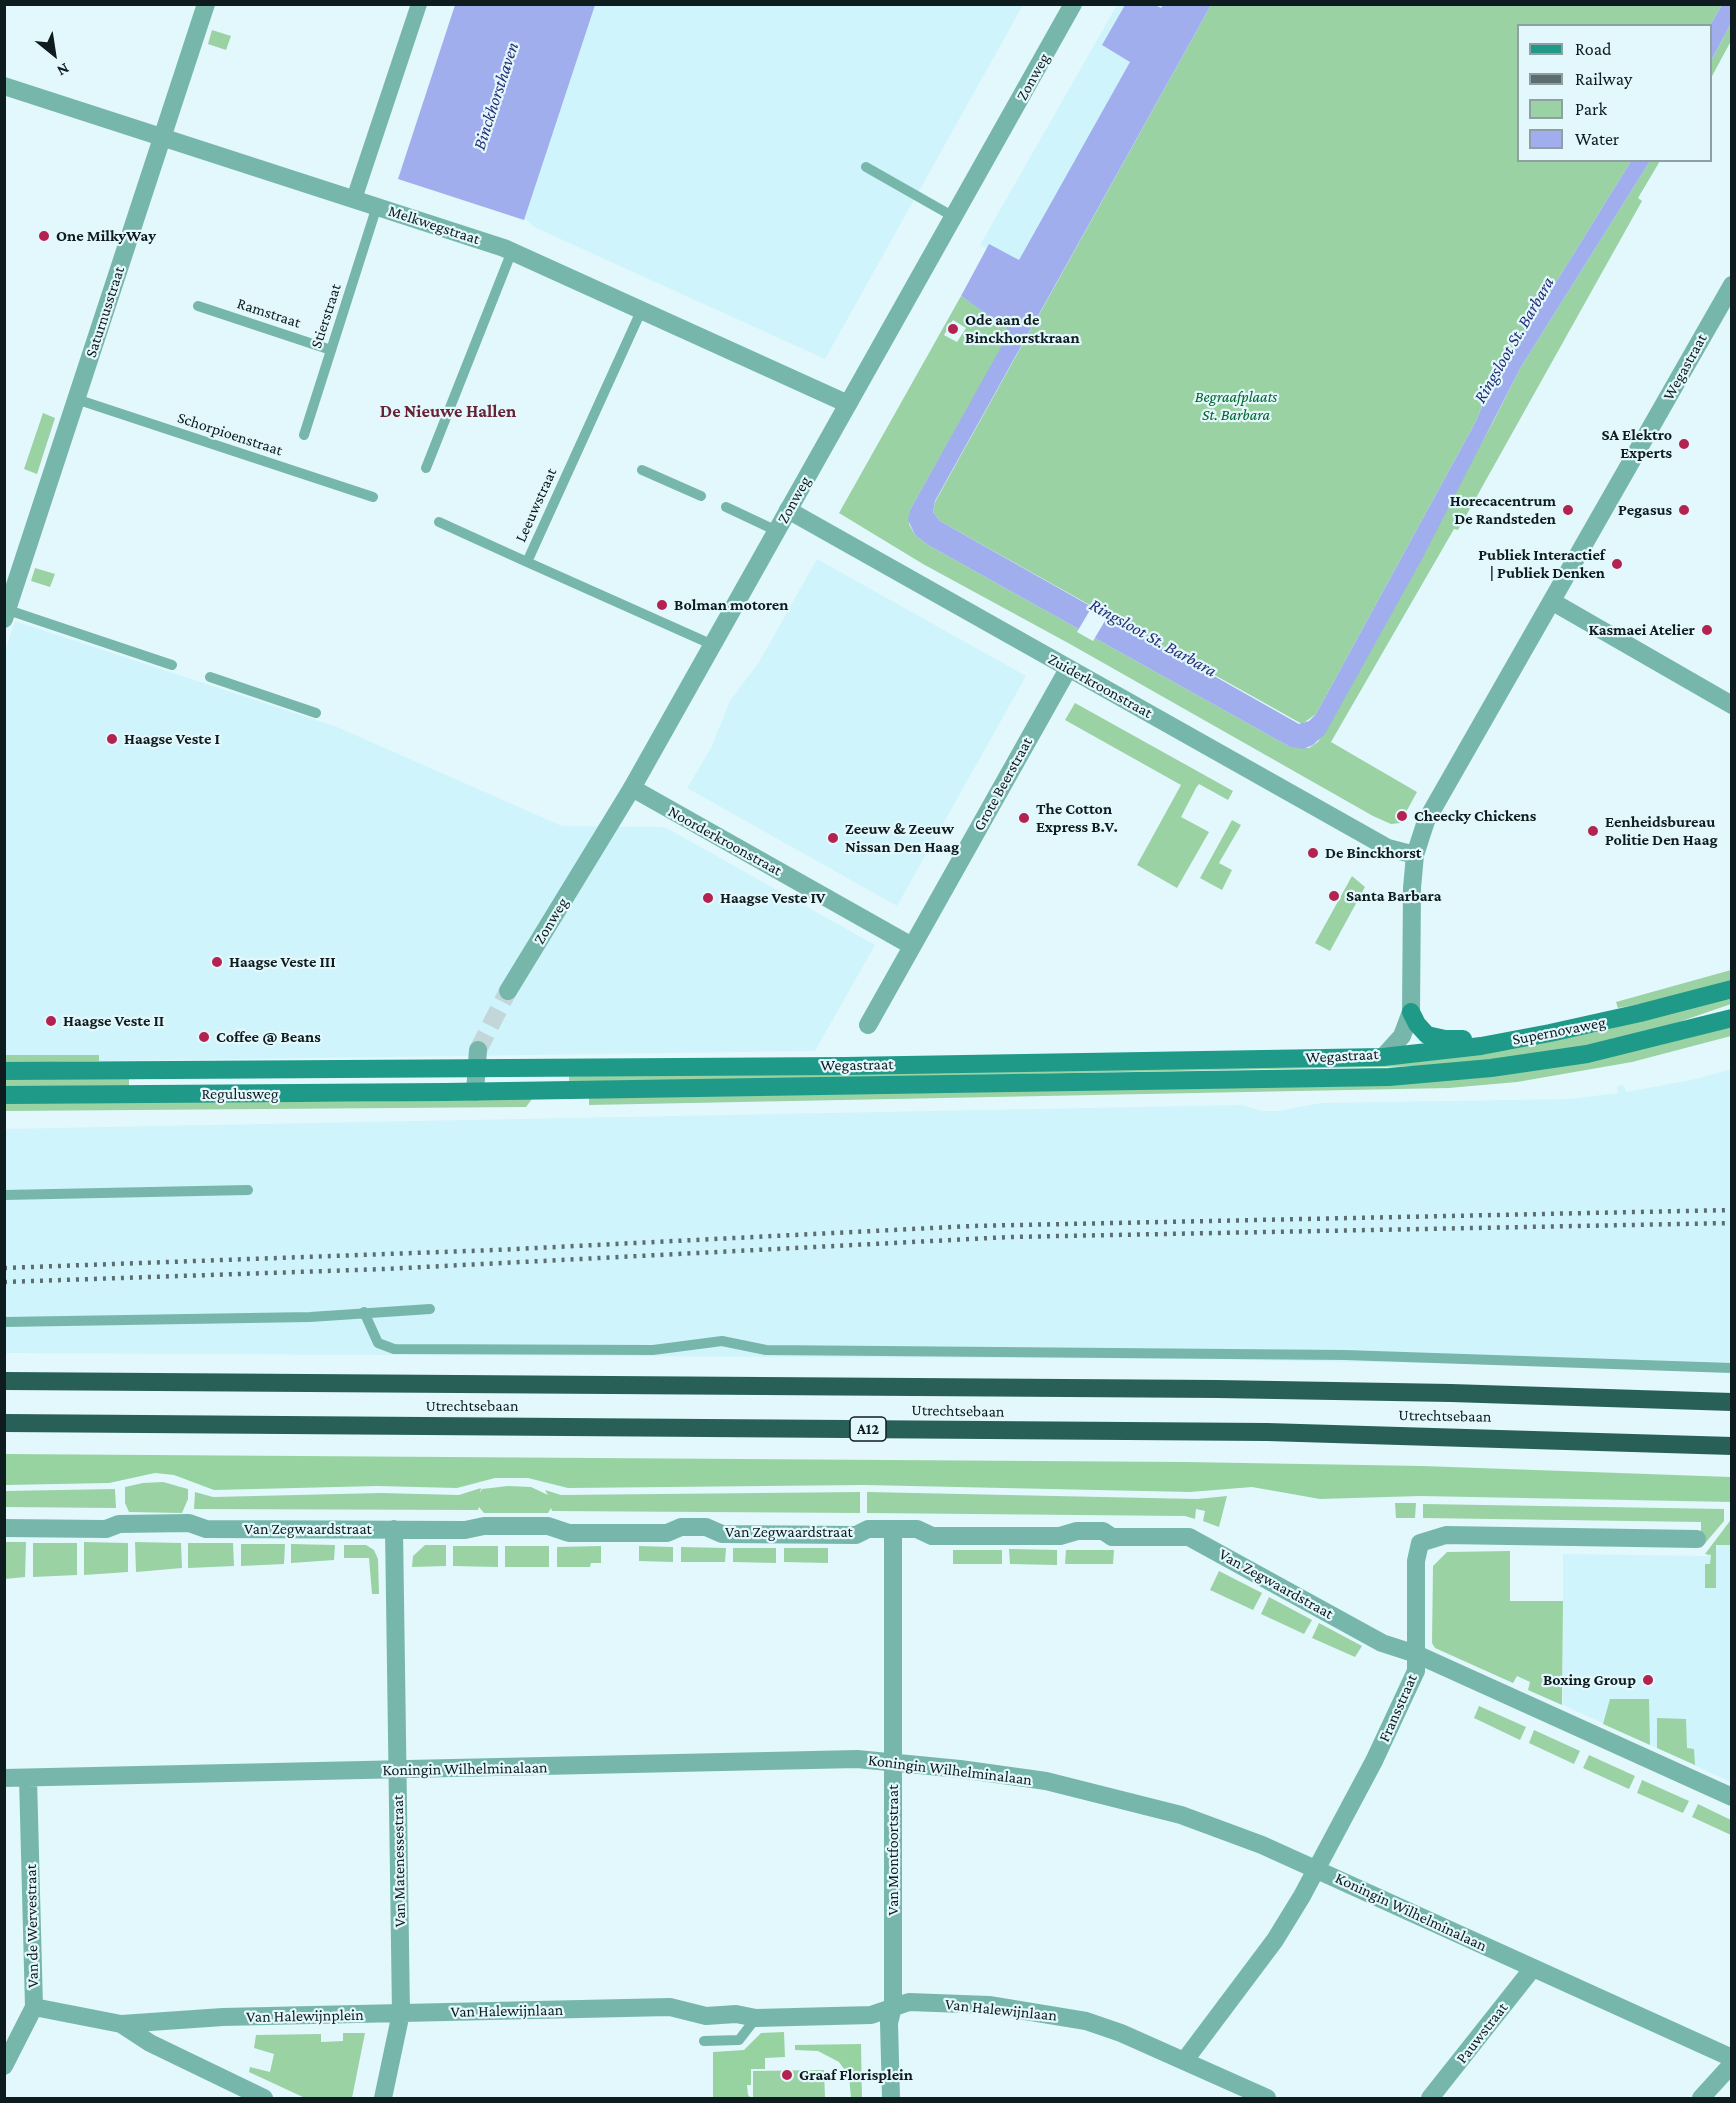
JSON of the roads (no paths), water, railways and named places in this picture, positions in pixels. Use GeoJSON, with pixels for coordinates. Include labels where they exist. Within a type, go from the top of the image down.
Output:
{"type":"FeatureCollection","features":[{"type":"Feature","properties":{"kind":"highway","name":"Utrechtsebaan"},"geometry":{"type":"LineString","coordinates":[[4,1381],[1217,1389],[1451,1393],[1731,1402]]}},
{"type":"Feature","properties":{"kind":"highway","name":"Utrechtsebaan"},"geometry":{"type":"LineString","coordinates":[[4,1423],[1267,1432],[1731,1446]]}},
{"type":"Feature","properties":{"kind":"main road","name":"Supernovaweg"},"geometry":{"type":"LineString","coordinates":[[1383,1057],[1480,1046],[1623,1017],[1731,989]]}},
{"type":"Feature","properties":{"kind":"main road"},"geometry":{"type":"LineString","coordinates":[[1411,1012],[1417,1024],[1427,1035],[1445,1040],[1469,1039],[1480,1046]]}},
{"type":"Feature","properties":{"kind":"main road","name":"Supernovaweg"},"geometry":{"type":"LineString","coordinates":[[1389,1077],[1480,1069],[1587,1054],[1731,1018]]}},
{"type":"Feature","properties":{"kind":"main road","name":"Wegastraat"},"geometry":{"type":"LineString","coordinates":[[476,1059],[845,1066],[1383,1057]]}},
{"type":"Feature","properties":{"kind":"main road","name":"Regulusweg"},"geometry":{"type":"LineString","coordinates":[[4,1071],[476,1059]]}},
{"type":"Feature","properties":{"kind":"main road","name":"Wegastraat"},"geometry":{"type":"LineString","coordinates":[[475,1092],[1389,1077]]}},
{"type":"Feature","properties":{"kind":"main road","name":"Regulusweg"},"geometry":{"type":"LineString","coordinates":[[4,1095],[475,1092]]}},
{"type":"Feature","properties":{"kind":"street","name":"Saturnusstraat"},"geometry":{"type":"LineString","coordinates":[[6,614],[206,4]]}},
{"type":"Feature","properties":{"kind":"street"},"geometry":{"type":"LineString","coordinates":[[354,199],[419,4]]}},
{"type":"Feature","properties":{"kind":"street","name":"Zonweg"},"geometry":{"type":"LineString","coordinates":[[508,992],[632,788],[1073,4]]}},
{"type":"Feature","properties":{"kind":"street","name":"Melkwegstraat"},"geometry":{"type":"LineString","coordinates":[[4,86],[512,251],[848,404]]}},
{"type":"Feature","properties":{"kind":"street","name":"Wegastraat"},"geometry":{"type":"LineString","coordinates":[[1383,1057],[1402,1036],[1411,1012],[1412,891],[1415,855],[1426,821],[1553,602],[1731,285]]}},
{"type":"Feature","properties":{"kind":"street","name":"Zuiderkroonstraat"},"geometry":{"type":"LineString","coordinates":[[788,510],[1388,848],[1415,855]]}},
{"type":"Feature","properties":{"kind":"street"},"geometry":{"type":"LineString","coordinates":[[1553,602],[1728,696]]}},
{"type":"Feature","properties":{"kind":"street","name":"Grote Beerstraat"},"geometry":{"type":"LineString","coordinates":[[868,1025],[1068,669]]}},
{"type":"Feature","properties":{"kind":"street","name":"Noorderkroonstraat"},"geometry":{"type":"LineString","coordinates":[[632,788],[912,946]]}},
{"type":"Feature","properties":{"kind":"street"},"geometry":{"type":"LineString","coordinates":[[475,1092],[476,1059]]}},
{"type":"Feature","properties":{"kind":"street","name":"Van Zegwaardstraat"},"geometry":{"type":"LineString","coordinates":[[4,1528],[106,1529],[119,1524],[189,1523],[206,1529],[465,1530],[484,1526],[548,1526],[569,1533],[667,1533],[681,1527],[706,1527],[722,1534],[856,1535],[868,1529],[917,1528],[932,1536],[1060,1536],[1077,1531],[1102,1531],[1112,1537],[1189,1537],[1382,1642],[1416,1654],[1731,1797]]}},
{"type":"Feature","properties":{"kind":"street","name":"Van Matenessestraat"},"geometry":{"type":"LineString","coordinates":[[394,1529],[401,2013]]}},
{"type":"Feature","properties":{"kind":"street","name":"Van Montfoortstraat"},"geometry":{"type":"LineString","coordinates":[[891,2098],[889,2023],[893,2007],[893,1529]]}},
{"type":"Feature","properties":{"kind":"street","name":"Fransstraat"},"geometry":{"type":"LineString","coordinates":[[1185,2060],[1275,1940],[1317,1868],[1374,1761],[1416,1671],[1416,1561],[1420,1543],[1446,1535],[1697,1539]]}},
{"type":"Feature","properties":{"kind":"street","name":"Koningin Wilhelminalaan"},"geometry":{"type":"LineString","coordinates":[[4,1778],[857,1759],[893,1761],[1046,1781],[1105,1794],[1181,1815],[1317,1868],[1731,2058]]}},
{"type":"Feature","properties":{"kind":"street","name":"Van de Wervestraat"},"geometry":{"type":"LineString","coordinates":[[4,2066],[34,2007],[28,1778]]}},
{"type":"Feature","properties":{"kind":"street","name":"Pauwstraat"},"geometry":{"type":"LineString","coordinates":[[1430,2098],[1533,1968]]}},
{"type":"Feature","properties":{"kind":"street","name":"Van Halewijnlaan"},"geometry":{"type":"LineString","coordinates":[[401,2013],[670,2007],[706,2016],[736,2014],[756,2018],[871,2015],[909,2002],[1028,2010],[1086,2021],[1121,2033],[1267,2098]]}},
{"type":"Feature","properties":{"kind":"street","name":"Van Halewijnplein"},"geometry":{"type":"LineString","coordinates":[[34,2007],[122,2024],[171,2019],[401,2013]]}},
{"type":"Feature","properties":{"kind":"street"},"geometry":{"type":"LineString","coordinates":[[383,2098],[401,2013]]}},
{"type":"Feature","properties":{"kind":"street","name":"Van Halewijnplein"},"geometry":{"type":"LineString","coordinates":[[122,2024],[150,2043],[264,2098]]}},
{"type":"Feature","properties":{"kind":"street"},"geometry":{"type":"LineString","coordinates":[[1701,2098],[1731,2064]]}},
{"type":"Feature","properties":{"kind":"lane"},"geometry":{"type":"LineString","coordinates":[[866,167],[954,217]]}},
{"type":"Feature","properties":{"kind":"lane","name":"Stierstraat"},"geometry":{"type":"LineString","coordinates":[[304,435],[376,206]]}},
{"type":"Feature","properties":{"kind":"lane"},"geometry":{"type":"LineString","coordinates":[[426,468],[512,251]]}},
{"type":"Feature","properties":{"kind":"lane","name":"Ramstraat"},"geometry":{"type":"LineString","coordinates":[[198,306],[331,350]]}},
{"type":"Feature","properties":{"kind":"lane","name":"Leeuwstraat"},"geometry":{"type":"LineString","coordinates":[[642,309],[527,561],[713,645]]}},
{"type":"Feature","properties":{"kind":"lane","name":"Schorpioenstraat"},"geometry":{"type":"LineString","coordinates":[[76,399],[373,497]]}},
{"type":"Feature","properties":{"kind":"lane"},"geometry":{"type":"LineString","coordinates":[[642,470],[700,496]]}},
{"type":"Feature","properties":{"kind":"lane"},"geometry":{"type":"LineString","coordinates":[[726,507],[777,531]]}},
{"type":"Feature","properties":{"kind":"lane"},"geometry":{"type":"LineString","coordinates":[[440,522],[527,561]]}},
{"type":"Feature","properties":{"kind":"lane"},"geometry":{"type":"LineString","coordinates":[[6,614],[172,665]]}},
{"type":"Feature","properties":{"kind":"lane"},"geometry":{"type":"LineString","coordinates":[[210,677],[316,713]]}},
{"type":"Feature","properties":{"kind":"lane"},"geometry":{"type":"LineString","coordinates":[[4,1196],[248,1190]]}},
{"type":"Feature","properties":{"kind":"lane"},"geometry":{"type":"LineString","coordinates":[[4,1322],[310,1317],[430,1309]]}},
{"type":"Feature","properties":{"kind":"lane"},"geometry":{"type":"LineString","coordinates":[[364,1312],[378,1343],[394,1349],[653,1350],[722,1341],[766,1350],[1345,1355],[1731,1368]]}},
{"type":"Feature","properties":{"kind":"lane"},"geometry":{"type":"LineString","coordinates":[[704,2041],[739,2040],[756,2018]]}},
{"type":"Feature","properties":{"kind":"water","name":"Binckhorsthaven"},"geometry":{"type":"Polygon","coordinates":[[[455,5],[595,5],[524,220],[398,179],[455,5]]]}},
{"type":"Feature","properties":{"kind":"water"},"geometry":{"type":"Polygon","coordinates":[[[1125,5],[1155,5],[1161,8],[1163,5],[1211,5],[935,501],[933,512],[940,521],[1299,724],[1309,721],[1316,714],[1476,421],[1487,394],[1630,162],[1649,162],[1521,367],[1422,559],[1325,734],[1313,745],[1303,749],[1290,747],[928,545],[915,535],[908,520],[910,510],[1010,331],[961,296],[989,244],[1019,260],[1130,62],[1102,45],[1125,5]]]}},
{"type":"Feature","properties":{"kind":"water"},"geometry":{"type":"Polygon","coordinates":[[[1722,5],[1731,5],[1731,23],[1712,59],[1712,24],[1722,5]]]}},
{"type":"Feature","properties":{"kind":"tunnel"},"geometry":{"type":"LineString","coordinates":[[478,1050],[508,991]]}},
{"type":"Feature","properties":{"kind":"railway"},"geometry":{"type":"LineString","coordinates":[[4,1268],[496,1250],[972,1226],[1732,1210]]}},
{"type":"Feature","properties":{"kind":"railway"},"geometry":{"type":"LineString","coordinates":[[4,1282],[385,1269],[1010,1237],[1732,1223]]}},
{"type":"Feature","properties":{"kind":"place","name":"One MilkyWay"},"geometry":{"type":"Point","coordinates":[44,236]}},
{"type":"Feature","properties":{"kind":"place","name":"Ode aan de Binckhorstkraan"},"geometry":{"type":"Point","coordinates":[953,329]}},
{"type":"Feature","properties":{"kind":"place","name":"SA Elektro Experts"},"geometry":{"type":"Point","coordinates":[1684,444]}},
{"type":"Feature","properties":{"kind":"place","name":"Horecacentrum De Randsteden"},"geometry":{"type":"Point","coordinates":[1568,510]}},
{"type":"Feature","properties":{"kind":"place","name":"Pegasus"},"geometry":{"type":"Point","coordinates":[1684,510]}},
{"type":"Feature","properties":{"kind":"place","name":"Publiek Interactief | Publiek Denken"},"geometry":{"type":"Point","coordinates":[1617,564]}},
{"type":"Feature","properties":{"kind":"place","name":"Bolman motoren"},"geometry":{"type":"Point","coordinates":[662,605]}},
{"type":"Feature","properties":{"kind":"place","name":"Kasmaei Atelier"},"geometry":{"type":"Point","coordinates":[1707,630]}},
{"type":"Feature","properties":{"kind":"place","name":"Haagse Veste I"},"geometry":{"type":"Point","coordinates":[112,739]}},
{"type":"Feature","properties":{"kind":"place","name":"Cheecky Chickens"},"geometry":{"type":"Point","coordinates":[1402,816]}},
{"type":"Feature","properties":{"kind":"place","name":"The Cotton Express B.V."},"geometry":{"type":"Point","coordinates":[1024,818]}},
{"type":"Feature","properties":{"kind":"place","name":"Eenheidsbureau Politie Den Haag"},"geometry":{"type":"Point","coordinates":[1593,831]}},
{"type":"Feature","properties":{"kind":"place","name":"Zeeuw & Zeeuw Nissan Den Haag"},"geometry":{"type":"Point","coordinates":[833,838]}},
{"type":"Feature","properties":{"kind":"place","name":"De Binckhorst"},"geometry":{"type":"Point","coordinates":[1313,853]}},
{"type":"Feature","properties":{"kind":"place","name":"Santa Barbara"},"geometry":{"type":"Point","coordinates":[1334,896]}},
{"type":"Feature","properties":{"kind":"place","name":"Haagse Veste IV"},"geometry":{"type":"Point","coordinates":[708,898]}},
{"type":"Feature","properties":{"kind":"place","name":"Haagse Veste III"},"geometry":{"type":"Point","coordinates":[217,962]}},
{"type":"Feature","properties":{"kind":"place","name":"Haagse Veste II"},"geometry":{"type":"Point","coordinates":[51,1021]}},
{"type":"Feature","properties":{"kind":"place","name":"Coffee @ Beans"},"geometry":{"type":"Point","coordinates":[204,1037]}},
{"type":"Feature","properties":{"kind":"place","name":"Boxing Group"},"geometry":{"type":"Point","coordinates":[1648,1680]}},
{"type":"Feature","properties":{"kind":"place","name":"Graaf Florisplein"},"geometry":{"type":"Point","coordinates":[787,2075]}},
{"type":"Feature","properties":{"kind":"district","name":"De Nieuwe Hallen"},"geometry":{"type":"Point","coordinates":[448,411]}},
{"type":"Feature","properties":{"kind":"water label","name":"Ringsloot St. Barbara"},"geometry":{"type":"Point","coordinates":[1514,340]}},
{"type":"Feature","properties":{"kind":"water label","name":"Ringsloot St. Barbara"},"geometry":{"type":"Point","coordinates":[1153,638]}},
{"type":"Feature","properties":{"kind":"park label","name":"Begraafplaats St. Barbara"},"geometry":{"type":"Point","coordinates":[1236,406]}}]}
